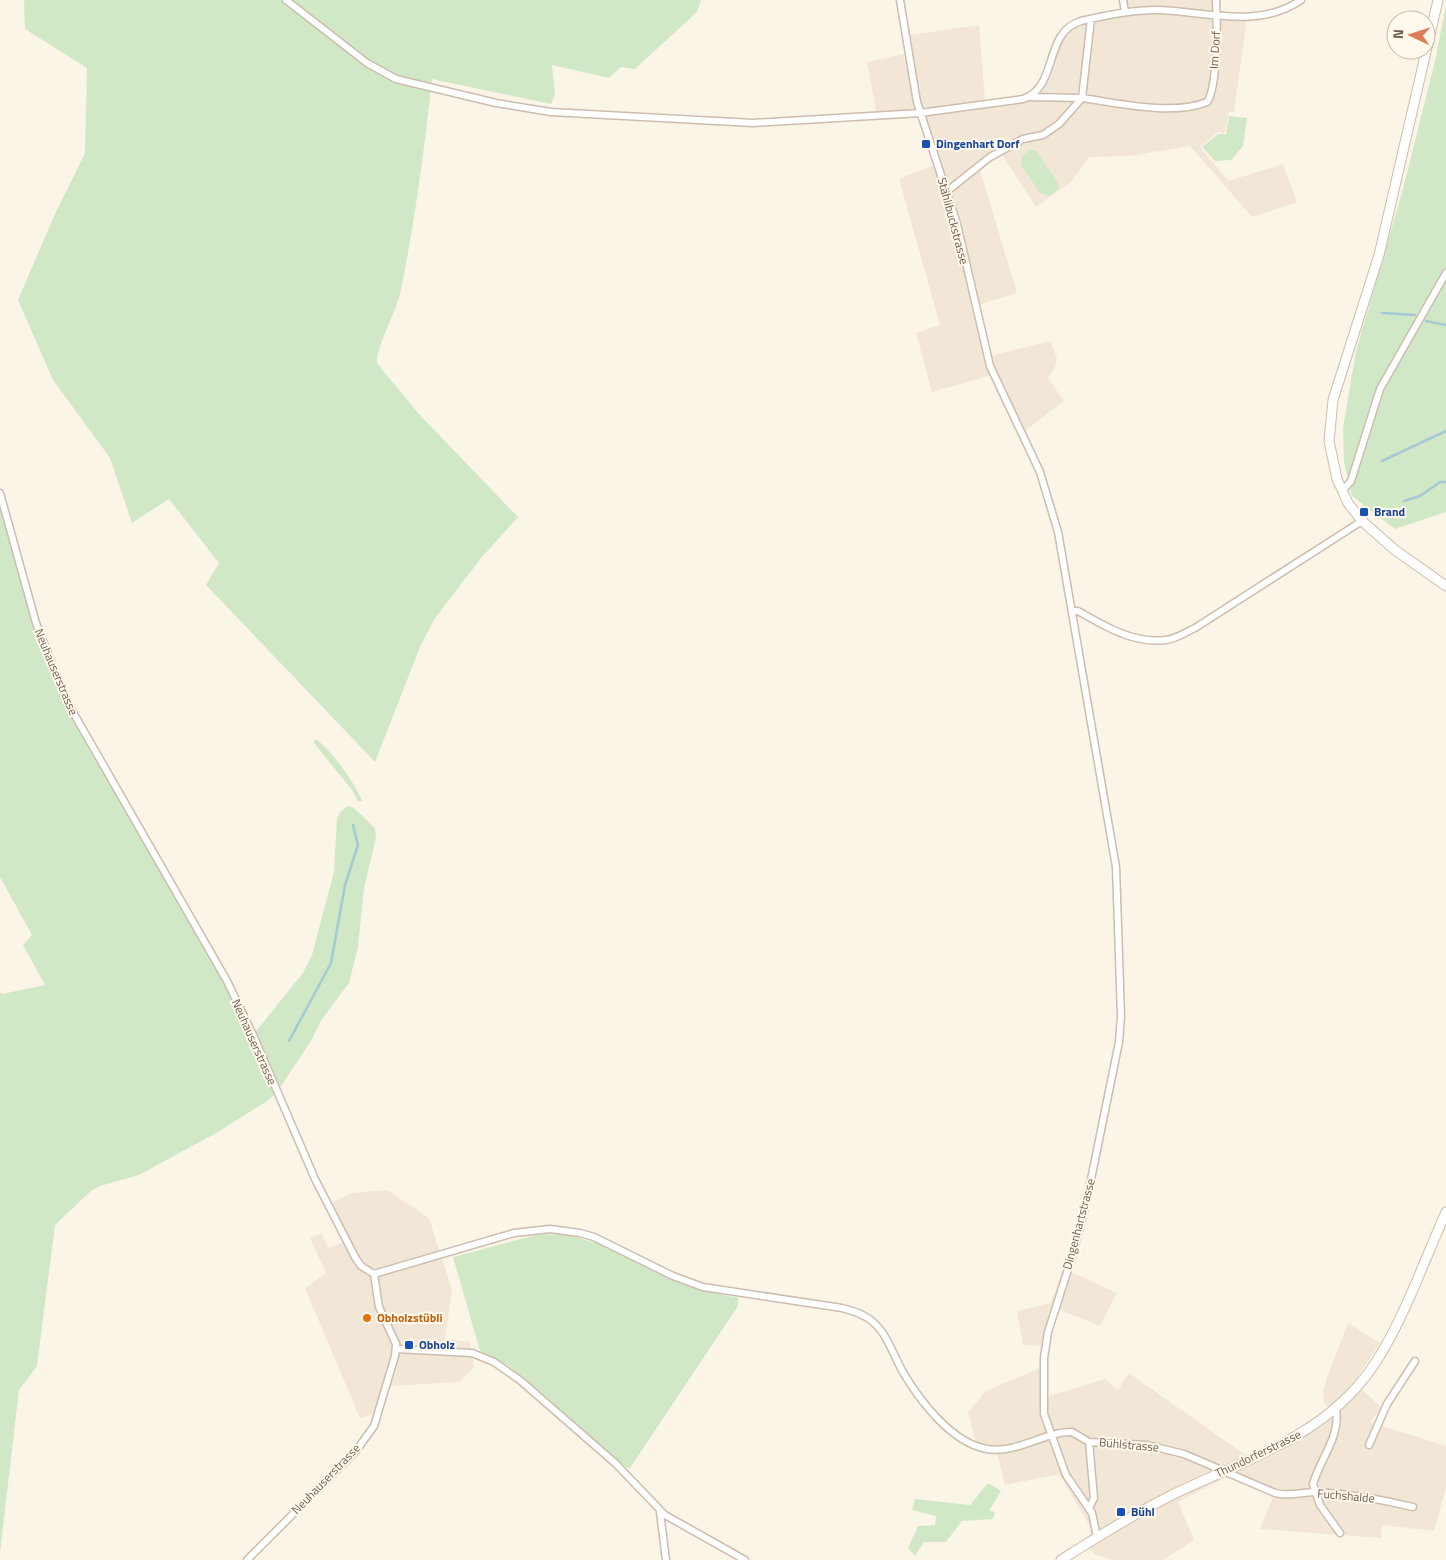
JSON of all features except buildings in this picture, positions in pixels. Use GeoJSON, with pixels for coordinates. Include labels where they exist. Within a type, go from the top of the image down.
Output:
{"type":"FeatureCollection","features":[{"type":"Feature","properties":{"kind":"street"},"geometry":{"type":"LineString","coordinates":[[286,0],[367,63],[396,79],[496,103],[551,112],[753,123],[920,113],[1030,97],[1082,98]]}},
{"type":"Feature","properties":{"kind":"street","name":"Stählibuckstrasse"},"geometry":{"type":"LineString","coordinates":[[900,0],[920,113],[957,224],[990,366],[1040,472],[1052,507],[1073,611]]}},
{"type":"Feature","properties":{"kind":"street"},"geometry":{"type":"LineString","coordinates":[[1123,0],[1125,12]]}},
{"type":"Feature","properties":{"kind":"street"},"geometry":{"type":"LineString","coordinates":[[1216,0],[1216,16],[1273,14],[1287,9],[1301,0]]}},
{"type":"Feature","properties":{"kind":"street"},"geometry":{"type":"LineString","coordinates":[[1438,0],[1379,255],[1330,412],[1330,453],[1342,491],[1362,521],[1395,550],[1446,586]]}},
{"type":"Feature","properties":{"kind":"street","name":"Im Dorf"},"geometry":{"type":"LineString","coordinates":[[1030,97],[1043,84],[1062,33],[1073,24],[1125,12],[1160,10],[1216,16],[1215,57],[1210,94],[1206,102],[1190,107],[1165,107],[1082,98]]}},
{"type":"Feature","properties":{"kind":"street"},"geometry":{"type":"LineString","coordinates":[[946,192],[990,157],[1023,140],[1043,135],[1059,124],[1082,98],[1091,19]]}},
{"type":"Feature","properties":{"kind":"street"},"geometry":{"type":"LineString","coordinates":[[1342,491],[1351,481],[1380,389],[1446,273]]}},
{"type":"Feature","properties":{"kind":"street","name":"Neuhauserstrasse"},"geometry":{"type":"LineString","coordinates":[[0,493],[36,623],[66,700],[227,982],[253,1035],[315,1178],[355,1257],[362,1266],[374,1274]]}},
{"type":"Feature","properties":{"kind":"street"},"geometry":{"type":"LineString","coordinates":[[1073,611],[1078,611],[1120,634],[1137,638],[1168,640],[1195,628],[1362,521]]}},
{"type":"Feature","properties":{"kind":"street","name":"Dingenhartstrasse"},"geometry":{"type":"LineString","coordinates":[[1073,611],[1114,850],[1118,898],[1121,1016],[1119,1042],[1087,1200],[1072,1256],[1056,1302],[1045,1350],[1042,1401],[1044,1414],[1066,1476],[1089,1508],[1095,1520],[1096,1537]]}},
{"type":"Feature","properties":{"kind":"street","name":"Thundorferstrasse"},"geometry":{"type":"LineString","coordinates":[[1061,1560],[1096,1537],[1150,1506],[1295,1437],[1336,1409],[1363,1380],[1376,1361],[1408,1297],[1446,1212]]}},
{"type":"Feature","properties":{"kind":"street","name":"Bühlstrasse"},"geometry":{"type":"LineString","coordinates":[[374,1274],[514,1234],[550,1229],[580,1233],[610,1243],[673,1276],[703,1287],[842,1308],[860,1313],[874,1323],[884,1337],[916,1392],[944,1423],[969,1443],[998,1450],[1072,1432],[1089,1442],[1158,1446],[1184,1454],[1224,1471]]}},
{"type":"Feature","properties":{"kind":"street"},"geometry":{"type":"LineString","coordinates":[[374,1274],[379,1307],[396,1344],[396,1349],[467,1352],[494,1362],[521,1381],[615,1463],[660,1511],[745,1560]]}},
{"type":"Feature","properties":{"kind":"street","name":"Neuhauserstrasse"},"geometry":{"type":"LineString","coordinates":[[247,1560],[356,1451],[374,1426],[396,1349]]}},
{"type":"Feature","properties":{"kind":"street"},"geometry":{"type":"LineString","coordinates":[[1369,1445],[1387,1404],[1415,1361]]}},
{"type":"Feature","properties":{"kind":"street"},"geometry":{"type":"LineString","coordinates":[[1336,1409],[1336,1426],[1315,1478],[1315,1492],[1320,1505],[1340,1533]]}},
{"type":"Feature","properties":{"kind":"street"},"geometry":{"type":"LineString","coordinates":[[1089,1442],[1094,1498],[1089,1508]]}},
{"type":"Feature","properties":{"kind":"street","name":"Fuchshalde"},"geometry":{"type":"LineString","coordinates":[[1224,1471],[1286,1496],[1315,1492],[1375,1497],[1413,1507]]}},
{"type":"Feature","properties":{"kind":"street"},"geometry":{"type":"LineString","coordinates":[[660,1511],[666,1560]]}},
{"type":"Feature","properties":{"kind":"shaded area"},"geometry":{"type":"Polygon","coordinates":[[[1125,0],[1219,0],[1219,18],[1247,18],[1234,112],[1229,112],[1225,133],[1218,132],[1200,147],[1228,181],[1283,164],[1297,202],[1252,217],[1190,146],[1130,156],[1089,157],[1071,182],[1036,207],[1002,155],[980,170],[1017,293],[978,305],[990,356],[1051,341],[1057,359],[1055,367],[1048,378],[1064,401],[1025,431],[996,374],[932,392],[916,333],[940,325],[899,179],[935,165],[918,118],[878,120],[867,62],[912,52],[909,35],[979,25],[985,101],[1042,94],[1061,41],[1069,31],[1078,26],[1127,15],[1125,0]]]}},
{"type":"Feature","properties":{"kind":"shaded area"},"geometry":{"type":"Polygon","coordinates":[[[387,1190],[429,1218],[452,1290],[445,1339],[470,1342],[474,1367],[459,1382],[391,1386],[380,1406],[372,1414],[360,1418],[305,1288],[326,1273],[310,1238],[322,1233],[328,1248],[350,1240],[332,1203],[351,1193],[387,1190]]]}},
{"type":"Feature","properties":{"kind":"shaded area"},"geometry":{"type":"Polygon","coordinates":[[[1063,1268],[1117,1293],[1100,1326],[1057,1309],[1047,1358],[1046,1397],[1105,1379],[1118,1390],[1129,1373],[1244,1454],[1250,1466],[1280,1452],[1335,1416],[1324,1402],[1323,1392],[1348,1323],[1380,1343],[1354,1382],[1382,1408],[1370,1422],[1446,1446],[1446,1488],[1434,1531],[1382,1525],[1381,1538],[1260,1529],[1274,1495],[1227,1477],[1178,1502],[1194,1540],[1163,1560],[1116,1560],[1094,1555],[1090,1548],[1091,1528],[1059,1474],[1005,1485],[997,1452],[976,1442],[968,1412],[986,1391],[1040,1368],[1042,1346],[1023,1345],[1017,1311],[1051,1303],[1063,1268]]]}},
{"type":"Feature","properties":{"kind":"green space"},"geometry":{"type":"Polygon","coordinates":[[[24,0],[701,0],[697,12],[635,69],[621,67],[609,78],[552,65],[555,95],[551,104],[432,79],[419,187],[400,294],[380,348],[377,363],[417,412],[518,517],[482,557],[435,618],[420,647],[375,762],[206,585],[219,563],[169,499],[132,523],[110,458],[53,380],[18,300],[55,214],[85,153],[87,68],[25,29],[24,0]]]}},
{"type":"Feature","properties":{"kind":"green space"},"geometry":{"type":"Polygon","coordinates":[[[1446,5],[1446,512],[1395,529],[1352,496],[1344,462],[1343,428],[1356,351],[1403,189],[1436,57],[1446,5]]]}},
{"type":"Feature","properties":{"kind":"green space"},"geometry":{"type":"Polygon","coordinates":[[[1229,116],[1247,118],[1243,146],[1231,160],[1215,161],[1202,147],[1218,134],[1226,134],[1229,116]]]}},
{"type":"Feature","properties":{"kind":"green space"},"geometry":{"type":"Polygon","coordinates":[[[1031,149],[1037,151],[1059,185],[1057,190],[1049,196],[1040,193],[1021,165],[1022,156],[1031,149]]]}},
{"type":"Feature","properties":{"kind":"green space"},"geometry":{"type":"Polygon","coordinates":[[[0,493],[36,623],[66,700],[195,925],[253,1035],[303,973],[312,955],[334,872],[337,818],[341,811],[348,806],[354,808],[375,828],[376,838],[364,888],[358,947],[349,983],[322,1019],[311,1041],[277,1092],[267,1101],[218,1132],[139,1175],[100,1186],[91,1191],[55,1225],[37,1366],[19,1390],[0,1553],[0,992],[2,994],[45,985],[23,945],[32,935],[0,877],[0,493]]]}},
{"type":"Feature","properties":{"kind":"green space"},"geometry":{"type":"Polygon","coordinates":[[[315,739],[327,749],[342,767],[362,801],[358,801],[352,790],[314,743],[315,739]]]}},
{"type":"Feature","properties":{"kind":"green space"},"geometry":{"type":"Polygon","coordinates":[[[540,1234],[568,1235],[603,1245],[659,1274],[705,1291],[738,1298],[738,1306],[630,1468],[627,1468],[509,1366],[480,1351],[453,1257],[540,1234]]]}},
{"type":"Feature","properties":{"kind":"green space"},"geometry":{"type":"Polygon","coordinates":[[[988,1483],[1001,1491],[989,1511],[995,1512],[993,1519],[962,1521],[946,1542],[924,1542],[915,1556],[908,1548],[918,1526],[935,1525],[936,1516],[912,1510],[915,1499],[970,1505],[988,1483]]]}},
{"type":"Feature","properties":{"kind":"waterway"},"geometry":{"type":"LineString","coordinates":[[1382,313],[1415,315]]}},
{"type":"Feature","properties":{"kind":"waterway"},"geometry":{"type":"LineString","coordinates":[[1426,321],[1446,325]]}},
{"type":"Feature","properties":{"kind":"waterway"},"geometry":{"type":"LineString","coordinates":[[1382,461],[1446,431]]}},
{"type":"Feature","properties":{"kind":"waterway"},"geometry":{"type":"LineString","coordinates":[[1404,501],[1420,496],[1440,482],[1446,482]]}},
{"type":"Feature","properties":{"kind":"waterway"},"geometry":{"type":"LineString","coordinates":[[289,1041],[331,963],[345,885],[358,845],[353,825]]}},
{"type":"Feature","properties":{"kind":"place","name":"Dingenhart Dorf"},"geometry":{"type":"Point","coordinates":[926,144]}},
{"type":"Feature","properties":{"kind":"place","name":"Brand"},"geometry":{"type":"Point","coordinates":[1364,512]}},
{"type":"Feature","properties":{"kind":"place","name":"Obholzstübli"},"geometry":{"type":"Point","coordinates":[367,1318]}},
{"type":"Feature","properties":{"kind":"place","name":"Obholz"},"geometry":{"type":"Point","coordinates":[409,1345]}},
{"type":"Feature","properties":{"kind":"place","name":"Bühl"},"geometry":{"type":"Point","coordinates":[1121,1512]}}]}
